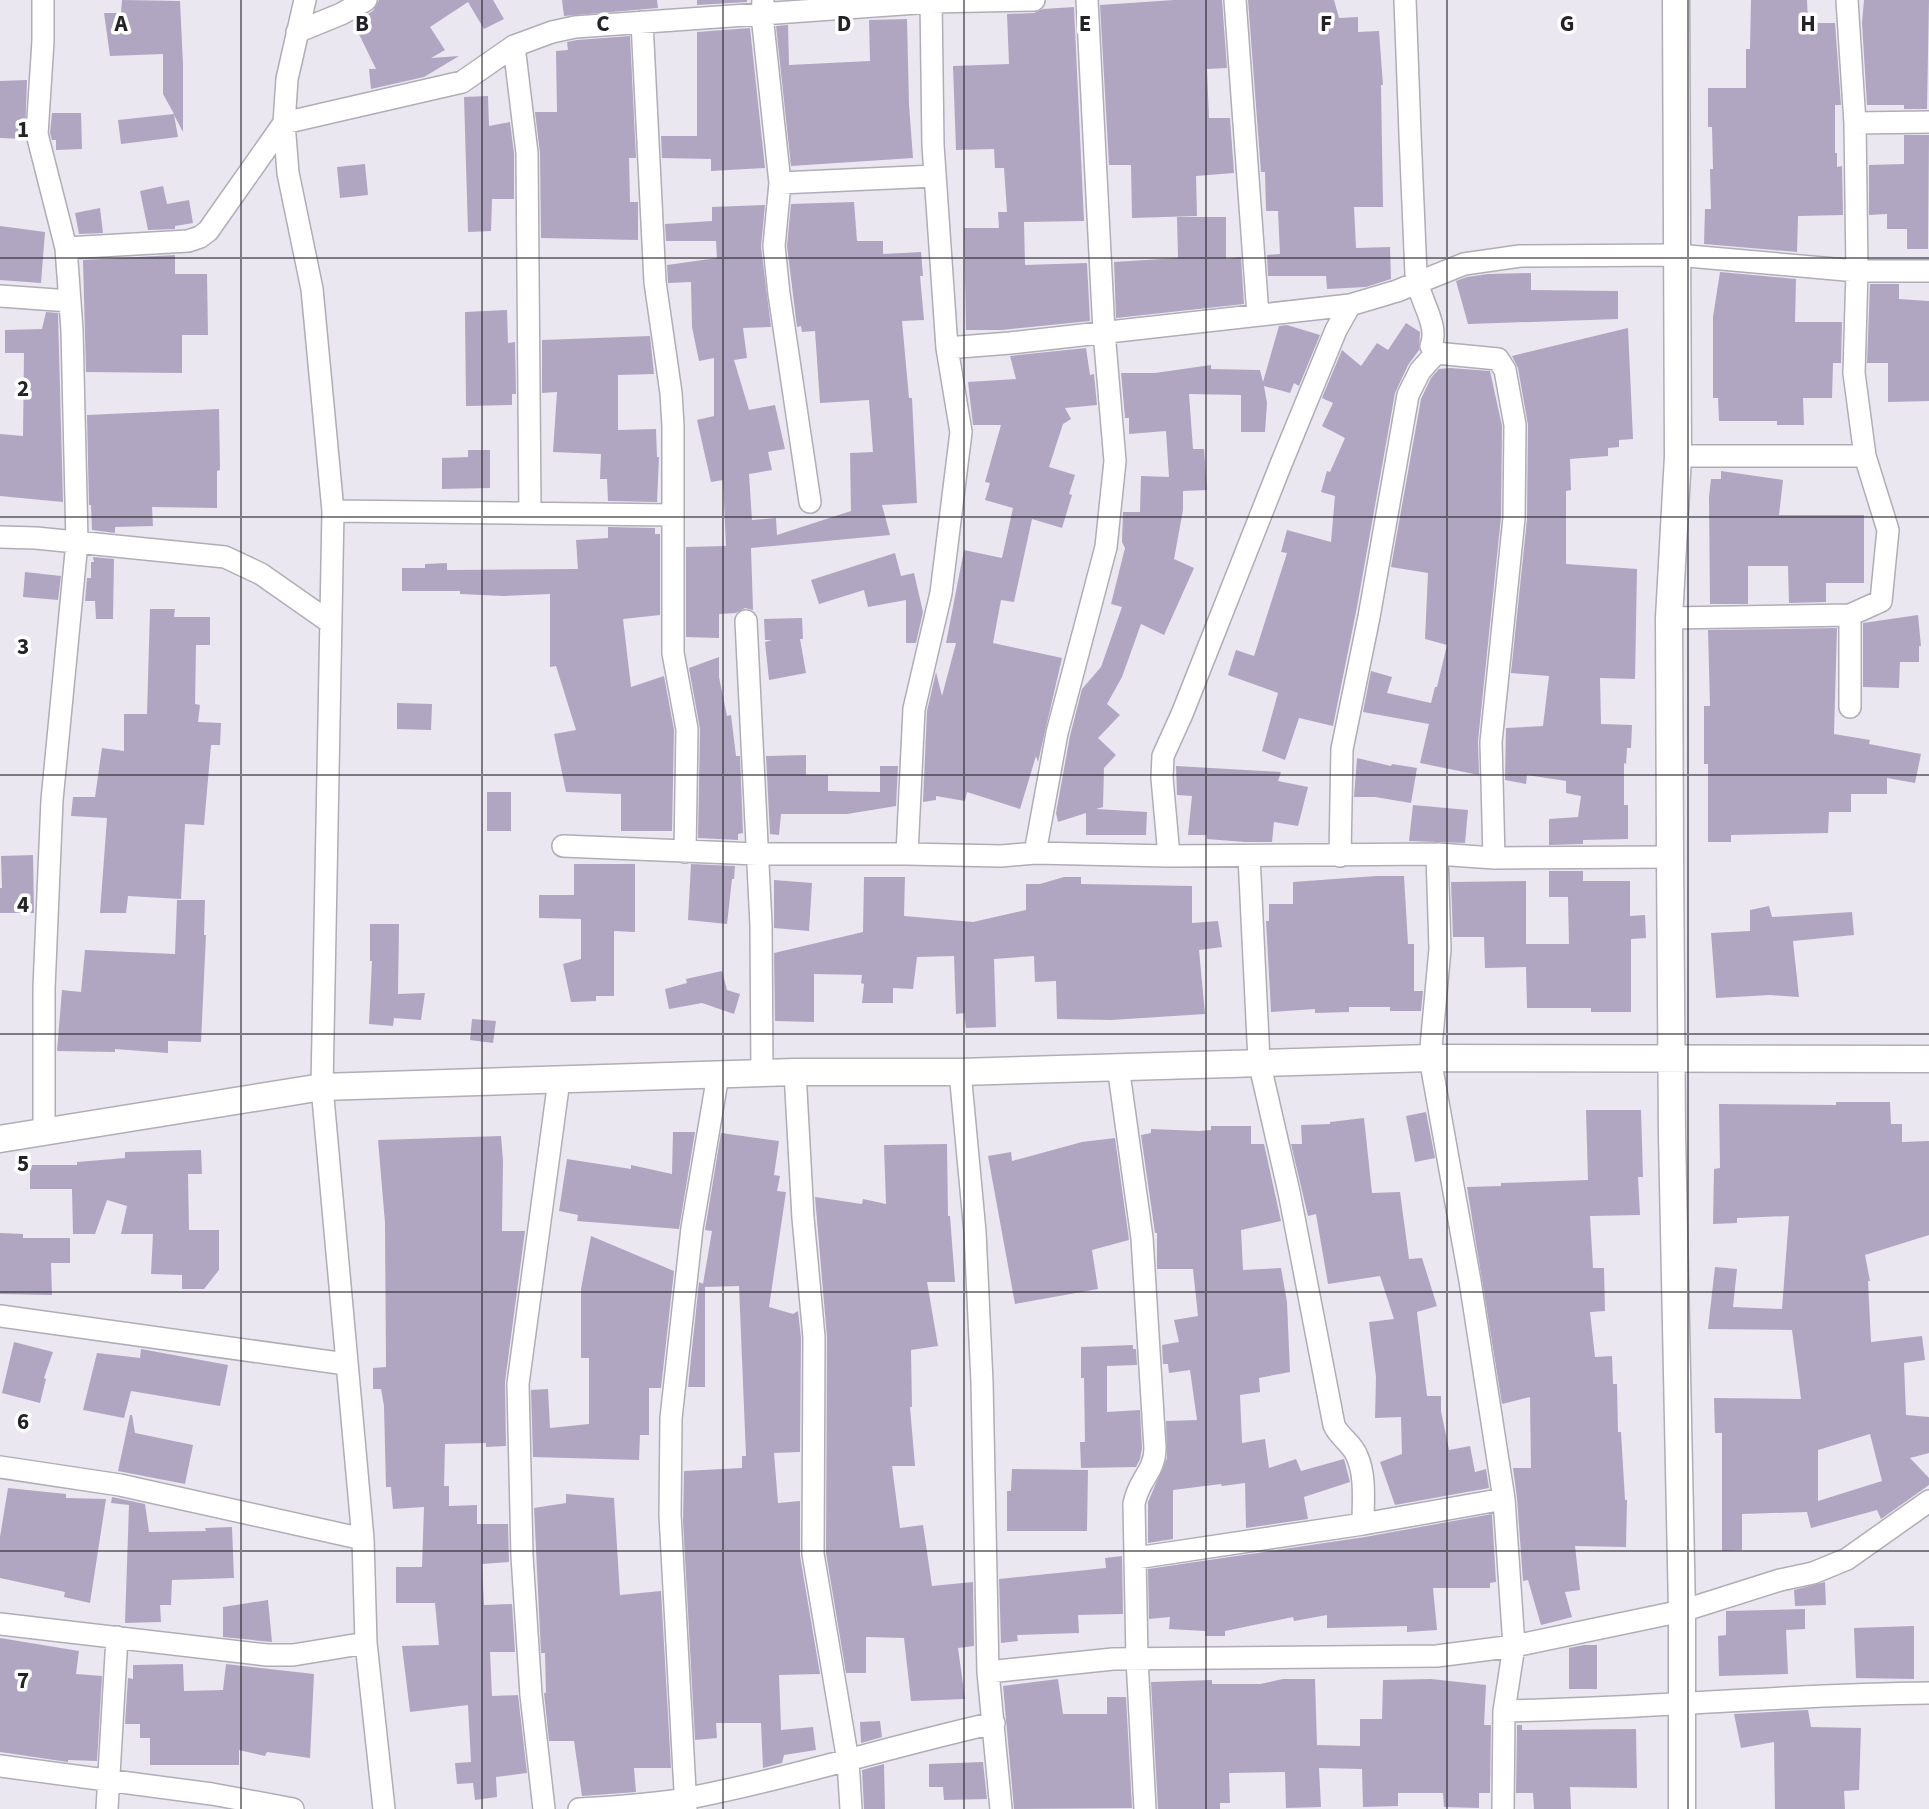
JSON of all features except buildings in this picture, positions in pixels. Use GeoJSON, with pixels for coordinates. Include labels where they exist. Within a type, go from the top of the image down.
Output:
{"type":"FeatureCollection","features":[{"type":"Feature","properties":{"kind":"street"},"geometry":{"type":"LineString","coordinates":[[43,0],[37,134],[66,248],[78,542],[52,800],[44,988],[44,1132]]}},
{"type":"Feature","properties":{"kind":"street"},"geometry":{"type":"LineString","coordinates":[[304,0],[287,79],[284,123],[288,173],[312,289],[333,511],[322,1087],[363,1539],[366,1643],[384,1809]]}},
{"type":"Feature","properties":{"kind":"street"},"geometry":{"type":"LineString","coordinates":[[297,32],[341,14],[366,0]]}},
{"type":"Feature","properties":{"kind":"street"},"geometry":{"type":"LineString","coordinates":[[66,248],[188,241],[200,237],[208,231],[284,123],[462,82],[514,46],[552,32],[575,27],[763,8],[1034,0]]}},
{"type":"Feature","properties":{"kind":"street"},"geometry":{"type":"LineString","coordinates":[[1035,853],[1057,733],[1106,547],[1115,461],[1104,332],[1087,0]]}},
{"type":"Feature","properties":{"kind":"street"},"geometry":{"type":"LineString","coordinates":[[1235,0],[1258,315]]}},
{"type":"Feature","properties":{"kind":"street"},"geometry":{"type":"LineString","coordinates":[[1405,0],[1416,282],[1433,330],[1431,346],[1436,353],[1497,359],[1505,370],[1515,425],[1514,518],[1491,742],[1494,858]]}},
{"type":"Feature","properties":{"kind":"street"},"geometry":{"type":"LineString","coordinates":[[1676,0],[1678,456],[1669,618],[1672,1060],[1682,1611],[1682,1809]]}},
{"type":"Feature","properties":{"kind":"street"},"geometry":{"type":"LineString","coordinates":[[1669,618],[1850,615],[1881,601],[1888,530],[1865,456],[1854,373],[1857,271],[1855,123],[1847,0]]}},
{"type":"Feature","properties":{"kind":"street"},"geometry":{"type":"LineString","coordinates":[[906,853],[914,709],[941,593],[961,432],[947,348],[935,176],[931,1]]}},
{"type":"Feature","properties":{"kind":"street"},"geometry":{"type":"LineString","coordinates":[[763,8],[780,183],[774,246],[810,502]]}},
{"type":"Feature","properties":{"kind":"street"},"geometry":{"type":"LineString","coordinates":[[642,22],[654,282],[671,393],[673,426],[673,653],[687,729],[685,852]]}},
{"type":"Feature","properties":{"kind":"street"},"geometry":{"type":"LineString","coordinates":[[514,46],[527,153],[530,513]]}},
{"type":"Feature","properties":{"kind":"street"},"geometry":{"type":"LineString","coordinates":[[1855,123],[1929,122]]}},
{"type":"Feature","properties":{"kind":"street"},"geometry":{"type":"LineString","coordinates":[[780,183],[935,176]]}},
{"type":"Feature","properties":{"kind":"street"},"geometry":{"type":"LineString","coordinates":[[947,348],[1350,305],[1397,291],[1464,264],[1520,256],[1677,255],[1857,271],[1929,271]]}},
{"type":"Feature","properties":{"kind":"street"},"geometry":{"type":"LineString","coordinates":[[0,296],[70,300]]}},
{"type":"Feature","properties":{"kind":"street"},"geometry":{"type":"LineString","coordinates":[[1169,856],[1161,778],[1163,757],[1336,330],[1350,305]]}},
{"type":"Feature","properties":{"kind":"street"},"geometry":{"type":"LineString","coordinates":[[1340,856],[1342,749],[1369,617],[1408,395],[1420,371],[1436,353]]}},
{"type":"Feature","properties":{"kind":"street"},"geometry":{"type":"LineString","coordinates":[[1678,456],[1865,456]]}},
{"type":"Feature","properties":{"kind":"street"},"geometry":{"type":"LineString","coordinates":[[333,511],[672,516]]}},
{"type":"Feature","properties":{"kind":"street"},"geometry":{"type":"LineString","coordinates":[[0,537],[225,557],[261,574],[331,623]]}},
{"type":"Feature","properties":{"kind":"street"},"geometry":{"type":"LineString","coordinates":[[1850,615],[1850,707]]}},
{"type":"Feature","properties":{"kind":"street"},"geometry":{"type":"LineString","coordinates":[[746,621],[761,926],[762,1073]]}},
{"type":"Feature","properties":{"kind":"street"},"geometry":{"type":"LineString","coordinates":[[563,846],[757,854],[1437,854],[1494,858],[1670,857]]}},
{"type":"Feature","properties":{"kind":"street"},"geometry":{"type":"LineString","coordinates":[[1437,854],[1440,949],[1430,1058],[1470,1281],[1504,1499],[1514,1646],[1504,1711],[1503,1809]]}},
{"type":"Feature","properties":{"kind":"street"},"geometry":{"type":"LineString","coordinates":[[1249,856],[1259,1061],[1290,1192],[1334,1425],[1338,1434],[1357,1455],[1361,1468],[1363,1524]]}},
{"type":"Feature","properties":{"kind":"street"},"geometry":{"type":"LineString","coordinates":[[0,1139],[322,1087],[795,1072],[960,1072],[1430,1058],[1929,1059]]}},
{"type":"Feature","properties":{"kind":"street"},"geometry":{"type":"LineString","coordinates":[[1118,1066],[1142,1238],[1155,1448],[1155,1461],[1140,1483],[1134,1504],[1137,1659],[1145,1809]]}},
{"type":"Feature","properties":{"kind":"street"},"geometry":{"type":"LineString","coordinates":[[795,1072],[803,1218],[814,1337],[813,1553],[848,1761],[851,1809]]}},
{"type":"Feature","properties":{"kind":"street"},"geometry":{"type":"LineString","coordinates":[[960,1072],[976,1245],[982,1382],[988,1672],[1001,1809]]}},
{"type":"Feature","properties":{"kind":"street"},"geometry":{"type":"LineString","coordinates":[[686,1804],[670,1515],[671,1418],[692,1228],[718,1075]]}},
{"type":"Feature","properties":{"kind":"street"},"geometry":{"type":"LineString","coordinates":[[544,1809],[531,1695],[522,1556],[518,1384],[559,1080]]}},
{"type":"Feature","properties":{"kind":"street"},"geometry":{"type":"LineString","coordinates":[[0,1316],[346,1364]]}},
{"type":"Feature","properties":{"kind":"street"},"geometry":{"type":"LineString","coordinates":[[0,1467],[120,1485],[363,1539]]}},
{"type":"Feature","properties":{"kind":"street"},"geometry":{"type":"LineString","coordinates":[[1136,1558],[1363,1524],[1504,1499]]}},
{"type":"Feature","properties":{"kind":"street"},"geometry":{"type":"LineString","coordinates":[[988,1672],[1137,1659],[1437,1656],[1514,1646],[1682,1611],[1780,1580],[1813,1573],[1847,1559],[1929,1501]]}},
{"type":"Feature","properties":{"kind":"street"},"geometry":{"type":"LineString","coordinates":[[0,1624],[267,1655],[293,1655],[366,1643]]}},
{"type":"Feature","properties":{"kind":"street"},"geometry":{"type":"LineString","coordinates":[[107,1809],[117,1637]]}},
{"type":"Feature","properties":{"kind":"street"},"geometry":{"type":"LineString","coordinates":[[1504,1711],[1586,1710],[1837,1693],[1929,1693]]}},
{"type":"Feature","properties":{"kind":"street"},"geometry":{"type":"LineString","coordinates":[[579,1809],[686,1804],[994,1723]]}},
{"type":"Feature","properties":{"kind":"street"},"geometry":{"type":"LineString","coordinates":[[0,1766],[212,1794],[293,1809]]}}]}
